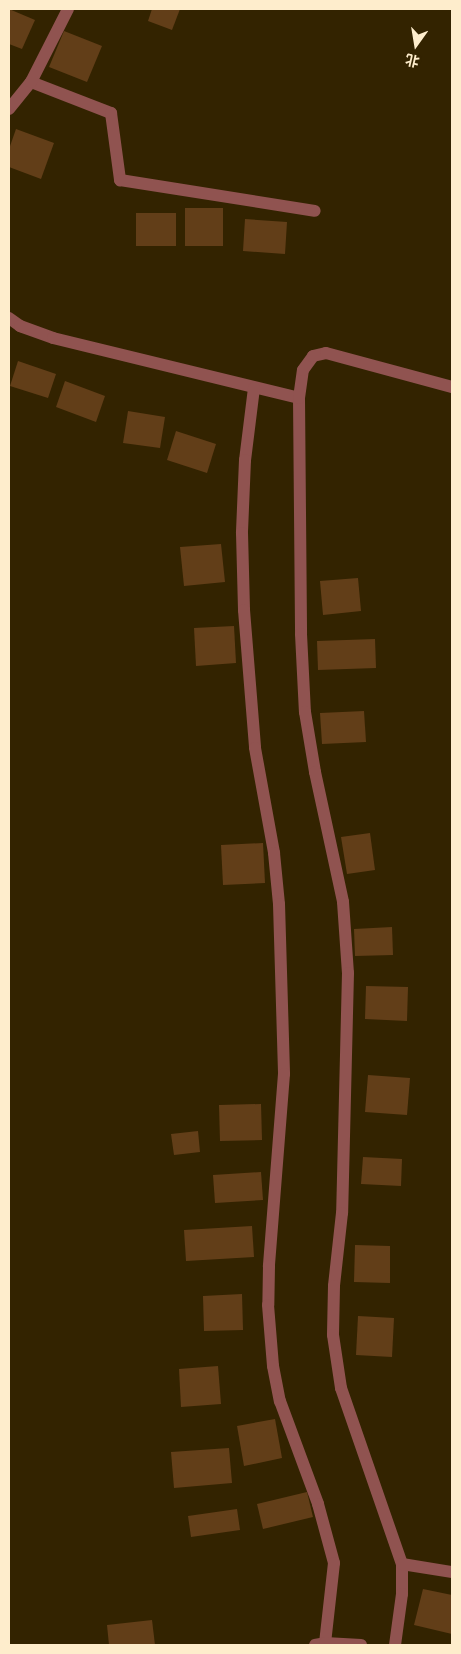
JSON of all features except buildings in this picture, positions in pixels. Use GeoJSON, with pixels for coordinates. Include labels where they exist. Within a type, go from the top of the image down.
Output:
{"type":"FeatureCollection","features":[{"type":"Feature","properties":{"kind":"street"},"geometry":{"type":"LineString","coordinates":[[9,109],[31,82],[68,9]]}},
{"type":"Feature","properties":{"kind":"street"},"geometry":{"type":"LineString","coordinates":[[31,82],[111,113],[120,180],[315,211]]}},
{"type":"Feature","properties":{"kind":"street"},"geometry":{"type":"LineString","coordinates":[[9,318],[20,326],[53,338],[299,398]]}},
{"type":"Feature","properties":{"kind":"street"},"geometry":{"type":"LineString","coordinates":[[395,1645],[402,1594],[402,1564],[341,1388],[333,1335],[334,1286],[342,1213],[348,973],[343,902],[315,772],[305,712],[301,634],[299,398],[302,370],[313,356],[326,352],[452,387]]}},
{"type":"Feature","properties":{"kind":"street"},"geometry":{"type":"LineString","coordinates":[[254,388],[245,460],[242,533],[244,610],[255,748],[276,870],[284,1074],[269,1266],[269,1314],[273,1366],[280,1401],[318,1504],[334,1563],[320,1644],[362,1645]]}},
{"type":"Feature","properties":{"kind":"street"},"geometry":{"type":"LineString","coordinates":[[402,1564],[452,1572]]}}]}
